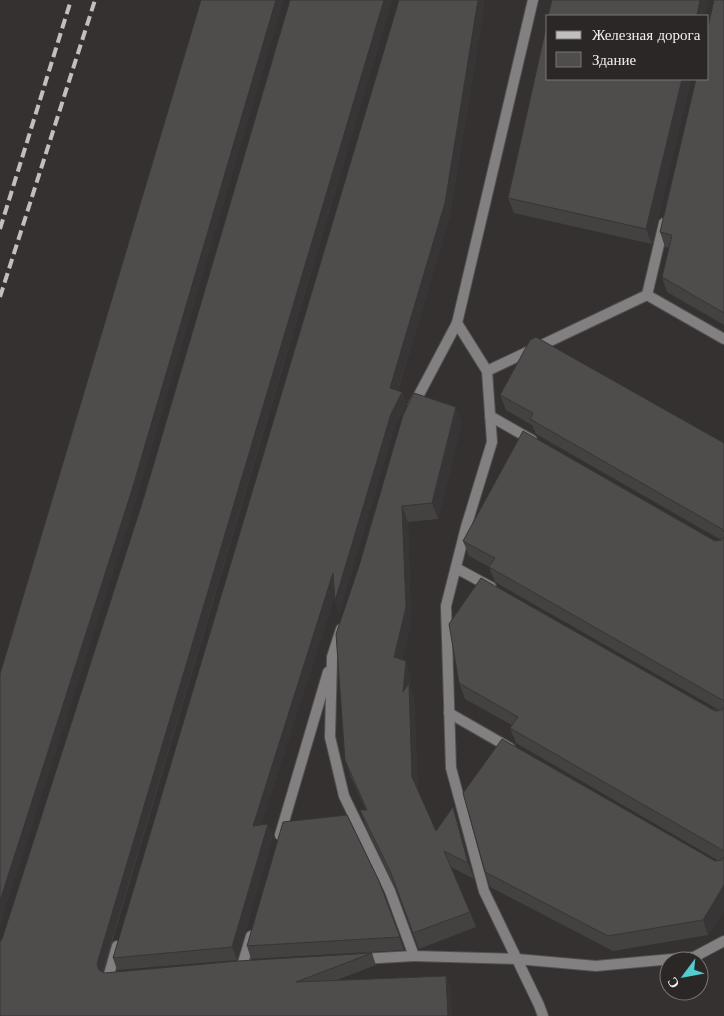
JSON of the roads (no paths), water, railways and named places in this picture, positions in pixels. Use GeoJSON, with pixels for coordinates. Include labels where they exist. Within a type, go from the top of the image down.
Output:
{"type":"FeatureCollection","features":[{"type":"Feature","properties":{"kind":"lane"},"geometry":{"type":"LineString","coordinates":[[407,419],[457,323],[533,0]]}},
{"type":"Feature","properties":{"kind":"lane"},"geometry":{"type":"LineString","coordinates":[[647,295],[667,210]]}},
{"type":"Feature","properties":{"kind":"lane"},"geometry":{"type":"LineString","coordinates":[[487,371],[647,295]]}},
{"type":"Feature","properties":{"kind":"lane"},"geometry":{"type":"LineString","coordinates":[[647,295],[724,339]]}},
{"type":"Feature","properties":{"kind":"lane"},"geometry":{"type":"LineString","coordinates":[[457,323],[487,371],[492,442],[466,527],[446,606],[452,768],[484,891],[543,1016]]}},
{"type":"Feature","properties":{"kind":"lane"},"geometry":{"type":"LineString","coordinates":[[490,416],[542,446]]}},
{"type":"Feature","properties":{"kind":"lane"},"geometry":{"type":"LineString","coordinates":[[456,568],[499,592]]}},
{"type":"Feature","properties":{"kind":"lane"},"geometry":{"type":"LineString","coordinates":[[277,844],[344,622]]}},
{"type":"Feature","properties":{"kind":"lane"},"geometry":{"type":"LineString","coordinates":[[332,657],[330,737],[344,796],[390,892],[414,956]]}},
{"type":"Feature","properties":{"kind":"lane"},"geometry":{"type":"LineString","coordinates":[[449,713],[518,752]]}},
{"type":"Feature","properties":{"kind":"lane"},"geometry":{"type":"LineString","coordinates":[[253,928],[237,966],[261,965]]}},
{"type":"Feature","properties":{"kind":"lane"},"geometry":{"type":"LineString","coordinates":[[119,940],[108,978],[127,976]]}},
{"type":"Feature","properties":{"kind":"lane"},"geometry":{"type":"LineString","coordinates":[[347,960],[414,956],[517,959],[596,966],[694,957],[724,942]]}},
{"type":"Feature","properties":{"kind":"railway"},"geometry":{"type":"LineString","coordinates":[[0,229],[71,0]]}},
{"type":"Feature","properties":{"kind":"railway"},"geometry":{"type":"LineString","coordinates":[[0,297],[95,0]]}}]}
